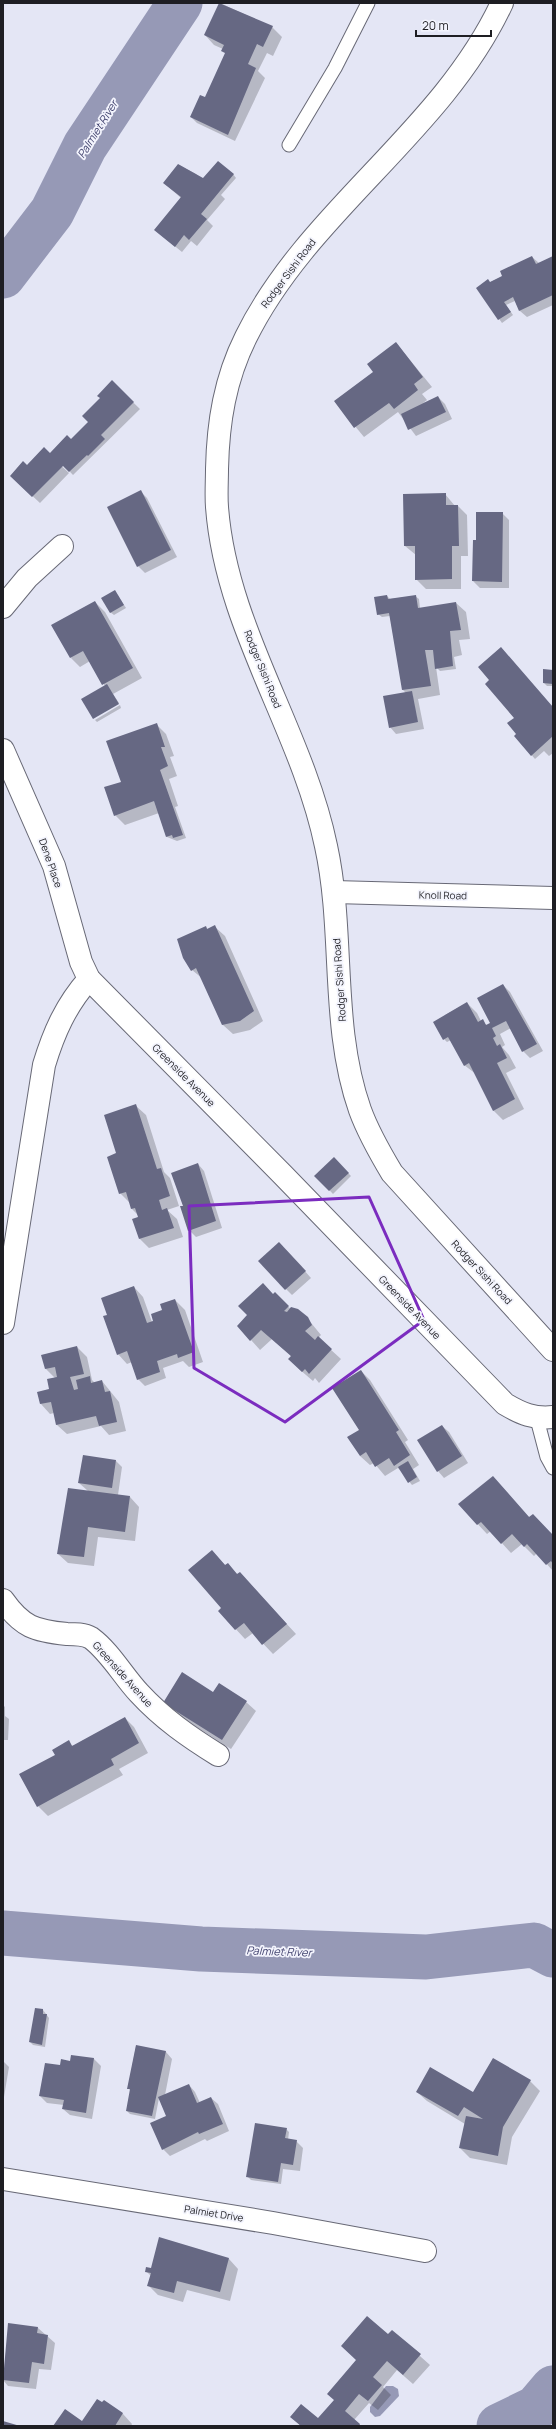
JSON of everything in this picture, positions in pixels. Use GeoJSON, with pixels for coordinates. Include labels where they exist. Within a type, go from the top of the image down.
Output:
{"type":"FeatureCollection","features":[{"type":"Feature","properties":{"kind":"street","name":"Rodger Sishi Road"},"geometry":{"type":"LineString","coordinates":[[502,3],[491,25],[445,92],[312,241],[263,305],[244,340],[229,380],[220,415],[217,507],[225,556],[244,620],[309,780],[326,846],[334,892],[344,1039],[352,1081],[360,1111],[375,1144],[392,1173],[553,1350]]}},
{"type":"Feature","properties":{"kind":"street"},"geometry":{"type":"LineString","coordinates":[[3,607],[27,578],[62,546]]}},
{"type":"Feature","properties":{"kind":"street","name":"Dene Place"},"geometry":{"type":"LineString","coordinates":[[3,750],[54,866],[81,962],[89,979]]}},
{"type":"Feature","properties":{"kind":"street","name":"Knoll Road"},"geometry":{"type":"LineString","coordinates":[[334,892],[553,898]]}},
{"type":"Feature","properties":{"kind":"street"},"geometry":{"type":"LineString","coordinates":[[3,1323],[44,1065],[51,1040],[63,1014],[74,996],[89,979]]}},
{"type":"Feature","properties":{"kind":"street","name":"Greenside Avenue"},"geometry":{"type":"LineString","coordinates":[[89,979],[284,1175],[484,1384],[505,1404],[522,1414],[545,1418]]}},
{"type":"Feature","properties":{"kind":"street","name":"Greenside Avenue"},"geometry":{"type":"LineString","coordinates":[[3,1600],[13,1615],[24,1624],[44,1632],[85,1635],[91,1638],[100,1646],[138,1693],[164,1718],[218,1755]]}},
{"type":"Feature","properties":{"kind":"street","name":"Palmiet Drive"},"geometry":{"type":"LineString","coordinates":[[3,2179],[273,2223],[425,2251]]}},
{"type":"Feature","properties":{"kind":"lane"},"geometry":{"type":"LineString","coordinates":[[289,145],[335,68],[368,3]]}},
{"type":"Feature","properties":{"kind":"lane","name":"Greenside Avenue"},"geometry":{"type":"LineString","coordinates":[[545,1418],[547,1457],[553,1468]]}},
{"type":"Feature","properties":{"kind":"highlighted area"},"geometry":{"type":"Polygon","coordinates":[[[369,1197],[424,1320],[285,1422],[194,1368],[189,1206],[369,1197]]]}},
{"type":"Feature","properties":{"kind":"water"},"geometry":{"type":"Polygon","coordinates":[[[386,2386],[393,2386],[398,2389],[399,2396],[380,2416],[375,2417],[370,2412],[370,2407],[386,2386]]]}},
{"type":"Feature","properties":{"kind":"building"},"geometry":{"type":"Polygon","coordinates":[[[219,3],[273,26],[263,47],[257,44],[248,64],[256,68],[228,135],[190,117],[200,95],[205,97],[225,53],[221,51],[224,45],[204,35],[219,3]]]}},
{"type":"Feature","properties":{"kind":"building"},"geometry":{"type":"Polygon","coordinates":[[[218,161],[234,174],[201,214],[207,219],[189,240],[184,235],[175,247],[154,230],[181,197],[163,183],[178,164],[203,178],[218,161]]]}},
{"type":"Feature","properties":{"kind":"building"},"geometry":{"type":"Polygon","coordinates":[[[532,256],[536,264],[553,256],[553,295],[519,311],[513,297],[504,302],[511,312],[498,320],[476,288],[488,279],[490,282],[502,276],[500,271],[532,256]]]}},
{"type":"Feature","properties":{"kind":"building"},"geometry":{"type":"Polygon","coordinates":[[[396,342],[423,377],[414,384],[418,390],[394,409],[389,403],[354,428],[334,401],[373,372],[367,364],[396,342]]]}},
{"type":"Feature","properties":{"kind":"building"},"geometry":{"type":"Polygon","coordinates":[[[112,380],[134,402],[101,435],[105,439],[88,456],[87,455],[69,472],[63,466],[32,497],[10,476],[23,461],[27,465],[44,447],[50,453],[67,435],[71,439],[88,422],[82,416],[100,398],[97,396],[112,380]]]}},
{"type":"Feature","properties":{"kind":"building"},"geometry":{"type":"Polygon","coordinates":[[[438,396],[446,412],[408,430],[401,414],[438,396]]]}},
{"type":"Feature","properties":{"kind":"building"},"geometry":{"type":"Polygon","coordinates":[[[141,490],[171,550],[137,567],[107,507],[141,490]]]}},
{"type":"Feature","properties":{"kind":"building"},"geometry":{"type":"Polygon","coordinates":[[[446,493],[446,505],[458,505],[459,546],[452,546],[452,579],[415,580],[415,546],[404,546],[403,494],[446,493]]]}},
{"type":"Feature","properties":{"kind":"building"},"geometry":{"type":"Polygon","coordinates":[[[476,512],[503,512],[502,582],[472,581],[473,540],[476,540],[476,512]]]}},
{"type":"Feature","properties":{"kind":"building"},"geometry":{"type":"Polygon","coordinates":[[[115,590],[124,605],[110,613],[101,598],[115,590]]]}},
{"type":"Feature","properties":{"kind":"building"},"geometry":{"type":"Polygon","coordinates":[[[387,595],[388,599],[416,595],[418,608],[456,602],[461,630],[450,631],[453,666],[435,669],[433,650],[425,650],[431,686],[402,690],[389,613],[377,615],[374,597],[387,595]]]}},
{"type":"Feature","properties":{"kind":"building"},"geometry":{"type":"Polygon","coordinates":[[[95,601],[133,668],[102,685],[83,651],[70,658],[51,625],[95,601]]]}},
{"type":"Feature","properties":{"kind":"building"},"geometry":{"type":"Polygon","coordinates":[[[501,647],[553,707],[553,736],[531,756],[514,736],[516,734],[507,723],[514,718],[485,684],[489,680],[478,667],[501,647]]]}},
{"type":"Feature","properties":{"kind":"building"},"geometry":{"type":"Polygon","coordinates":[[[543,669],[553,670],[553,684],[543,683],[543,669]]]}},
{"type":"Feature","properties":{"kind":"building"},"geometry":{"type":"Polygon","coordinates":[[[107,684],[119,704],[93,719],[81,699],[107,684]]]}},
{"type":"Feature","properties":{"kind":"building"},"geometry":{"type":"Polygon","coordinates":[[[412,691],[418,722],[389,728],[383,696],[412,691]]]}},
{"type":"Feature","properties":{"kind":"building"},"geometry":{"type":"Polygon","coordinates":[[[157,723],[165,747],[161,747],[168,766],[160,770],[183,835],[173,838],[172,835],[166,837],[154,801],[114,816],[104,787],[121,782],[106,741],[157,723]]]}},
{"type":"Feature","properties":{"kind":"building"},"geometry":{"type":"Polygon","coordinates":[[[215,925],[254,1011],[240,1021],[222,1025],[196,968],[191,971],[183,958],[177,939],[206,926],[207,929],[215,925]]]}},
{"type":"Feature","properties":{"kind":"building"},"geometry":{"type":"Polygon","coordinates":[[[503,984],[537,1044],[522,1052],[506,1021],[492,1028],[496,1036],[493,1038],[497,1046],[500,1044],[507,1058],[497,1063],[515,1099],[493,1111],[469,1063],[464,1066],[448,1037],[443,1040],[433,1022],[467,1002],[478,1022],[483,1019],[486,1025],[490,1023],[477,998],[503,984]]]}},
{"type":"Feature","properties":{"kind":"building"},"geometry":{"type":"Polygon","coordinates":[[[136,1104],[157,1169],[161,1168],[170,1196],[159,1200],[162,1210],[167,1208],[174,1228],[139,1239],[132,1219],[138,1217],[135,1208],[131,1209],[126,1192],[119,1194],[107,1157],[116,1153],[104,1115],[136,1104]]]}},
{"type":"Feature","properties":{"kind":"building"},"geometry":{"type":"Polygon","coordinates":[[[334,1157],[349,1173],[329,1191],[314,1176],[334,1157]]]}},
{"type":"Feature","properties":{"kind":"building"},"geometry":{"type":"Polygon","coordinates":[[[198,1163],[216,1221],[188,1231],[180,1206],[183,1206],[171,1173],[198,1163]]]}},
{"type":"Feature","properties":{"kind":"building"},"geometry":{"type":"Polygon","coordinates":[[[279,1242],[306,1271],[285,1290],[258,1261],[279,1242]]]}},
{"type":"Feature","properties":{"kind":"building"},"geometry":{"type":"Polygon","coordinates":[[[263,1283],[273,1294],[275,1292],[289,1306],[284,1311],[287,1312],[291,1307],[298,1309],[308,1317],[312,1325],[305,1331],[315,1340],[318,1336],[332,1349],[309,1374],[305,1369],[302,1372],[288,1359],[291,1356],[261,1330],[250,1341],[237,1326],[247,1315],[238,1306],[263,1283]]]}},
{"type":"Feature","properties":{"kind":"building"},"geometry":{"type":"Polygon","coordinates":[[[134,1286],[147,1323],[153,1321],[151,1314],[162,1310],[160,1304],[175,1299],[194,1352],[178,1358],[177,1354],[157,1361],[160,1372],[137,1380],[127,1351],[117,1355],[103,1316],[107,1315],[101,1298],[134,1286]]]}},
{"type":"Feature","properties":{"kind":"building"},"geometry":{"type":"Polygon","coordinates":[[[77,1346],[84,1374],[70,1377],[74,1390],[78,1389],[76,1380],[90,1376],[91,1383],[102,1380],[105,1392],[110,1391],[117,1422],[99,1426],[96,1416],[56,1425],[51,1402],[40,1404],[37,1392],[49,1389],[47,1379],[57,1377],[55,1367],[45,1369],[41,1355],[77,1346]]]}},
{"type":"Feature","properties":{"kind":"building"},"geometry":{"type":"Polygon","coordinates":[[[361,1370],[399,1430],[396,1432],[410,1455],[394,1466],[389,1458],[375,1467],[366,1452],[360,1456],[347,1437],[359,1430],[332,1388],[361,1370]]]}},
{"type":"Feature","properties":{"kind":"building"},"geometry":{"type":"Polygon","coordinates":[[[442,1425],[462,1456],[437,1472],[417,1440],[442,1425]]]}},
{"type":"Feature","properties":{"kind":"building"},"geometry":{"type":"Polygon","coordinates":[[[83,1455],[116,1460],[112,1488],[78,1483],[83,1455]]]}},
{"type":"Feature","properties":{"kind":"building"},"geometry":{"type":"Polygon","coordinates":[[[408,1461],[417,1477],[408,1483],[398,1467],[408,1461]]]}},
{"type":"Feature","properties":{"kind":"building"},"geometry":{"type":"Polygon","coordinates":[[[493,1476],[529,1517],[533,1514],[553,1535],[553,1564],[551,1561],[546,1565],[527,1544],[524,1547],[512,1534],[501,1544],[481,1522],[477,1525],[458,1504],[493,1476]]]}},
{"type":"Feature","properties":{"kind":"building"},"geometry":{"type":"Polygon","coordinates":[[[68,1488],[130,1496],[125,1532],[88,1527],[84,1557],[57,1554],[68,1488]]]}},
{"type":"Feature","properties":{"kind":"building"},"geometry":{"type":"Polygon","coordinates":[[[212,1550],[225,1565],[228,1563],[237,1574],[240,1572],[287,1624],[262,1645],[244,1623],[235,1630],[218,1611],[221,1608],[188,1570],[212,1550]]]}},
{"type":"Feature","properties":{"kind":"building"},"geometry":{"type":"Polygon","coordinates":[[[182,1672],[213,1692],[219,1683],[247,1701],[222,1740],[163,1703],[182,1672]]]}},
{"type":"Feature","properties":{"kind":"building"},"geometry":{"type":"Polygon","coordinates":[[[125,1717],[139,1743],[111,1759],[114,1765],[37,1807],[19,1774],[55,1755],[52,1750],[69,1740],[72,1746],[125,1717]]]}},
{"type":"Feature","properties":{"kind":"building"},"geometry":{"type":"Polygon","coordinates":[[[35,2008],[43,2009],[43,2014],[47,2014],[42,2045],[29,2042],[35,2008]]]}},
{"type":"Feature","properties":{"kind":"building"},"geometry":{"type":"Polygon","coordinates":[[[136,2045],[166,2051],[152,2116],[126,2111],[130,2089],[127,2089],[136,2045]]]}},
{"type":"Feature","properties":{"kind":"building"},"geometry":{"type":"Polygon","coordinates":[[[71,2055],[94,2058],[86,2113],[62,2109],[64,2100],[39,2096],[45,2063],[60,2065],[61,2059],[70,2061],[71,2055]]]}},
{"type":"Feature","properties":{"kind":"building"},"geometry":{"type":"Polygon","coordinates":[[[493,2058],[531,2080],[503,2127],[498,2156],[459,2148],[466,2116],[483,2119],[464,2107],[458,2116],[416,2092],[430,2067],[473,2092],[493,2058]]]}},
{"type":"Feature","properties":{"kind":"building"},"geometry":{"type":"Polygon","coordinates":[[[189,2084],[197,2103],[211,2097],[223,2124],[199,2134],[198,2132],[162,2150],[150,2123],[166,2116],[158,2097],[189,2084]]]}},
{"type":"Feature","properties":{"kind":"building"},"geometry":{"type":"Polygon","coordinates":[[[255,2123],[287,2128],[285,2138],[297,2140],[293,2165],[281,2163],[278,2182],[246,2177],[255,2123]]]}},
{"type":"Feature","properties":{"kind":"building"},"geometry":{"type":"Polygon","coordinates":[[[159,2237],[229,2258],[220,2292],[177,2281],[174,2293],[147,2286],[151,2273],[145,2272],[146,2267],[151,2268],[159,2237]]]}},
{"type":"Feature","properties":{"kind":"building"},"geometry":{"type":"Polygon","coordinates":[[[367,2316],[388,2334],[392,2330],[421,2354],[403,2375],[387,2361],[373,2377],[382,2385],[368,2401],[359,2394],[345,2411],[360,2424],[359,2426],[301,2426],[290,2417],[301,2404],[318,2418],[334,2400],[327,2394],[356,2360],[341,2346],[367,2316]]]}},
{"type":"Feature","properties":{"kind":"building"},"geometry":{"type":"Polygon","coordinates":[[[8,2323],[38,2327],[37,2333],[48,2335],[44,2364],[32,2362],[29,2383],[3,2380],[8,2323]]]}},
{"type":"Feature","properties":{"kind":"building"},"geometry":{"type":"Polygon","coordinates":[[[97,2399],[102,2402],[104,2400],[123,2413],[115,2426],[53,2426],[65,2409],[82,2421],[97,2399]]]}},
{"type":"Feature","properties":{"kind":"building"},"geometry":{"type":"Polygon","coordinates":[[[3,2421],[20,2426],[3,2426],[3,2421]]]}},
{"type":"Feature","properties":{"kind":"waterway","name":"Palmiet River"},"geometry":{"type":"LineString","coordinates":[[3,276],[52,212],[85,146],[180,3]]}},
{"type":"Feature","properties":{"kind":"waterway","name":"Palmiet River"},"geometry":{"type":"LineString","coordinates":[[3,1933],[201,1949],[426,1957],[534,1945],[553,1955]]}},
{"type":"Feature","properties":{"kind":"waterway","name":"Palmiet River"},"geometry":{"type":"LineString","coordinates":[[499,2426],[536,2408],[553,2388]]}}]}
